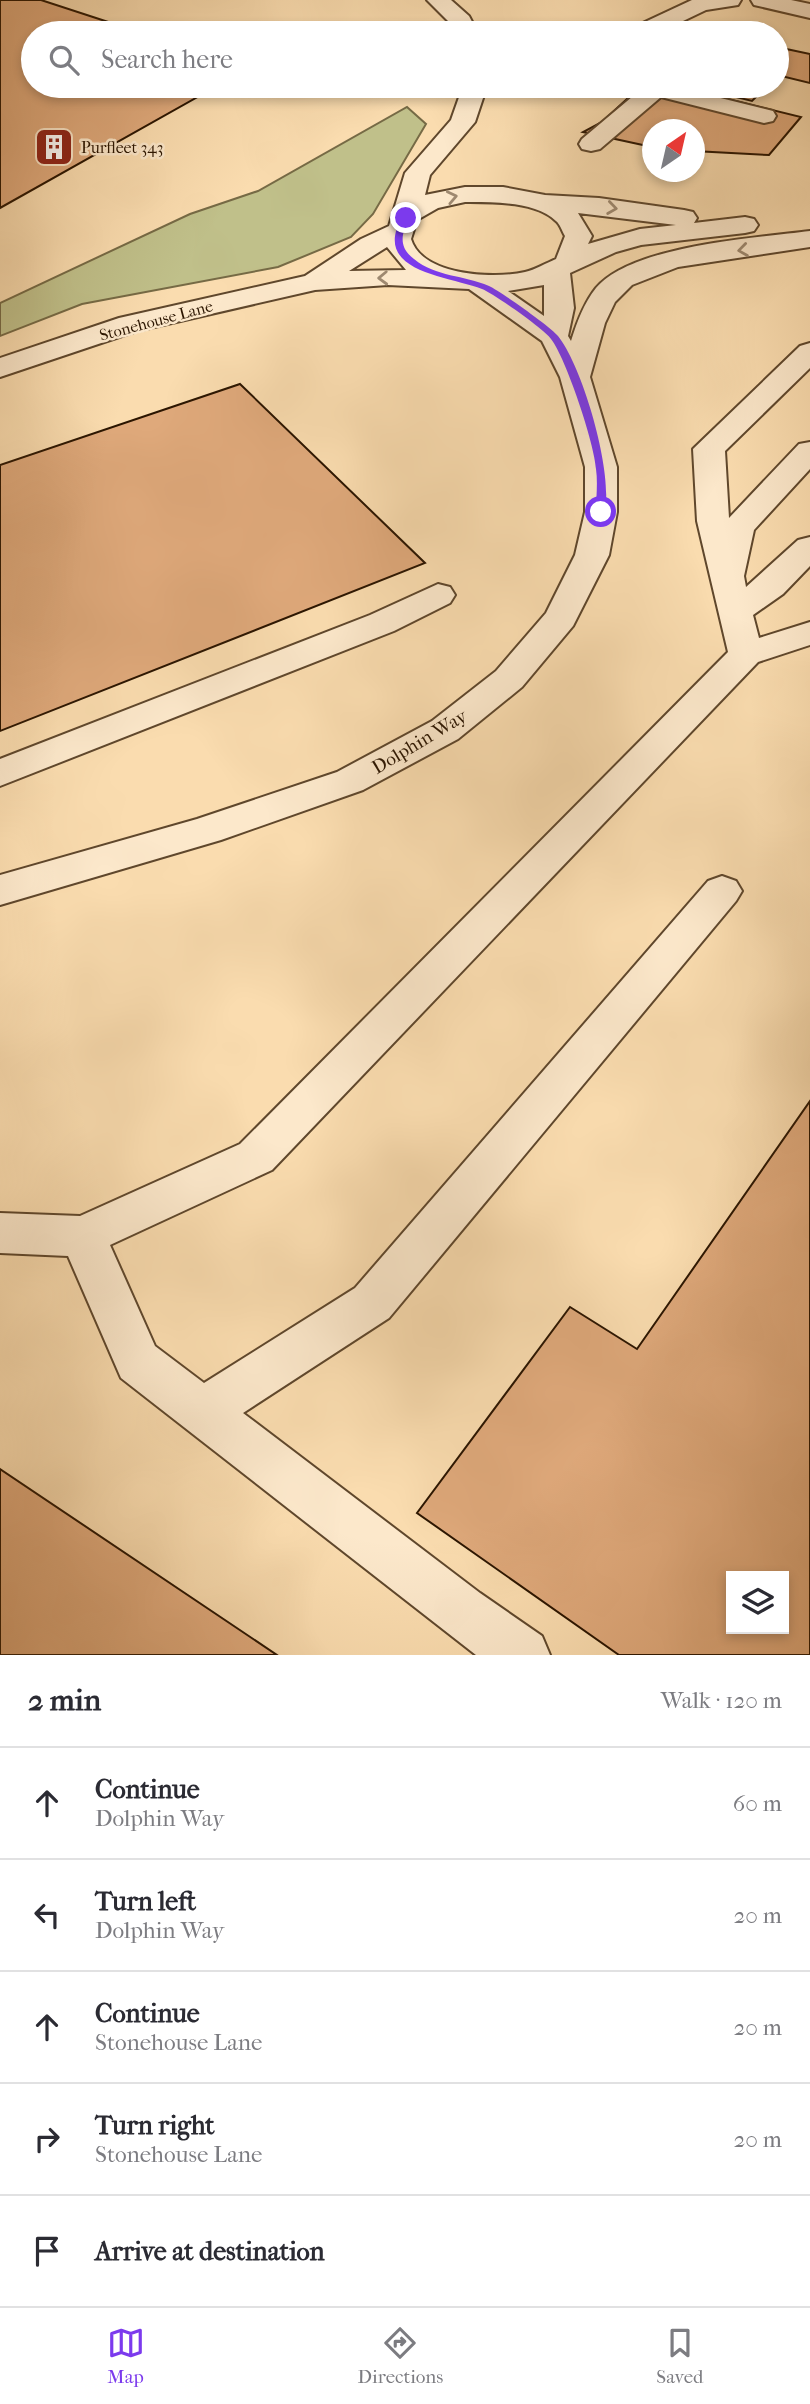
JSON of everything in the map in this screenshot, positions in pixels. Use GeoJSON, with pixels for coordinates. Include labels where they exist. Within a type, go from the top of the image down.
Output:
{"type":"FeatureCollection","features":[{"type":"Feature","properties":{"kind":"street"},"geometry":{"type":"LineString","coordinates":[[438,0],[461,21]]}},
{"type":"Feature","properties":{"kind":"street"},"geometry":{"type":"LineString","coordinates":[[665,21],[701,4],[730,0]]}},
{"type":"Feature","properties":{"kind":"street"},"geometry":{"type":"LineString","coordinates":[[762,0],[810,11]]}},
{"type":"Feature","properties":{"kind":"street"},"geometry":{"type":"LineString","coordinates":[[458,158],[463,122],[471,98]]}},
{"type":"Feature","properties":{"kind":"street"},"geometry":{"type":"LineString","coordinates":[[591,144],[645,98]]}},
{"type":"Feature","properties":{"kind":"street"},"geometry":{"type":"LineString","coordinates":[[692,98],[764,116]]}},
{"type":"Feature","properties":{"kind":"street"},"geometry":{"type":"LineString","coordinates":[[458,158],[480,178],[536,201]]}},
{"type":"Feature","properties":{"kind":"street"},"geometry":{"type":"LineString","coordinates":[[402,225],[418,173],[458,158]]}},
{"type":"Feature","properties":{"kind":"street","name":"Stonehouse Lane"},"geometry":{"type":"LineString","coordinates":[[315,282],[402,225],[419,208],[458,195],[482,193],[745,225],[810,228]]}},
{"type":"Feature","properties":{"kind":"street","name":"Stonehouse Lane"},"geometry":{"type":"LineString","coordinates":[[536,201],[562,213],[574,224],[579,237],[577,250],[562,266]]}},
{"type":"Feature","properties":{"kind":"street","name":"Stonehouse Lane"},"geometry":{"type":"LineString","coordinates":[[402,225],[399,246],[409,260],[427,271],[479,284],[508,284],[534,279],[606,246],[640,237],[745,225]]}},
{"type":"Feature","properties":{"kind":"street"},"geometry":{"type":"LineString","coordinates":[[575,377],[591,320],[607,293],[628,276],[674,261],[810,239]]}},
{"type":"Feature","properties":{"kind":"street"},"geometry":{"type":"LineString","coordinates":[[554,337],[560,308],[562,266]]}},
{"type":"Feature","properties":{"kind":"street","name":"Stonehouse Lane"},"geometry":{"type":"LineString","coordinates":[[0,368],[129,324],[315,282],[388,278],[451,279]]}},
{"type":"Feature","properties":{"kind":"street","name":"Dolphin Way"},"geometry":{"type":"LineString","coordinates":[[0,890],[207,830],[350,781],[445,730],[509,679],[561,618],[592,555],[601,512],[601,467],[575,377],[554,337],[516,307],[479,284]]}},
{"type":"Feature","properties":{"kind":"street"},"geometry":{"type":"LineString","coordinates":[[746,654],[713,521],[709,449],[810,352]]}},
{"type":"Feature","properties":{"kind":"street"},"geometry":{"type":"LineString","coordinates":[[732,595],[738,528],[810,451]]}},
{"type":"Feature","properties":{"kind":"street"},"geometry":{"type":"LineString","coordinates":[[732,595],[771,586],[810,547]]}},
{"type":"Feature","properties":{"kind":"street"},"geometry":{"type":"LineString","coordinates":[[0,773],[382,623],[438,595]]}},
{"type":"Feature","properties":{"kind":"street"},"geometry":{"type":"LineString","coordinates":[[0,1233],[83,1236],[256,1157],[746,654],[810,633]]}},
{"type":"Feature","properties":{"kind":"street"},"geometry":{"type":"LineString","coordinates":[[202,1412],[372,1303],[722,891]]}},
{"type":"Feature","properties":{"kind":"street"},"geometry":{"type":"LineString","coordinates":[[83,1236],[138,1362],[461,1612],[523,1655]]}},
{"type":"Feature","properties":{"kind":"green space"},"geometry":{"type":"Polygon","coordinates":[[[407,107],[426,124],[373,214],[351,237],[278,267],[82,304],[0,336],[0,303],[190,214],[258,191],[407,107]]]}},
{"type":"Feature","properties":{"kind":"building","name":"Purfleet 343"},"geometry":{"type":"Polygon","coordinates":[[[0,0],[41,0],[105,21],[21,21],[21,98],[196,98],[0,208],[0,0]]]}},
{"type":"Feature","properties":{"kind":"building"},"geometry":{"type":"Polygon","coordinates":[[[789,50],[810,54],[810,83],[789,78],[789,50]]]}},
{"type":"Feature","properties":{"kind":"building"},"geometry":{"type":"Polygon","coordinates":[[[628,98],[724,98],[801,117],[769,155],[705,152],[705,119],[642,119],[642,145],[583,132],[602,122],[628,98]]]}},
{"type":"Feature","properties":{"kind":"building"},"geometry":{"type":"Polygon","coordinates":[[[240,384],[425,563],[0,731],[0,465],[240,384]]]}},
{"type":"Feature","properties":{"kind":"building"},"geometry":{"type":"Polygon","coordinates":[[[810,1101],[810,1655],[619,1655],[417,1513],[570,1307],[637,1349],[810,1101]]]}},
{"type":"Feature","properties":{"kind":"building"},"geometry":{"type":"Polygon","coordinates":[[[0,1469],[277,1655],[0,1655],[0,1469]]]}},
{"type":"Feature","properties":{"kind":"place","name":"Purfleet 343"},"geometry":{"type":"Point","coordinates":[54,147]}},
{"type":"Feature","properties":{"kind":"route"},"geometry":{"type":"LineString","coordinates":[[406,218],[397,232],[399,246],[409,260],[427,271],[487,288],[533,319],[554,337],[575,377],[601,467],[601,512]]}}]}
